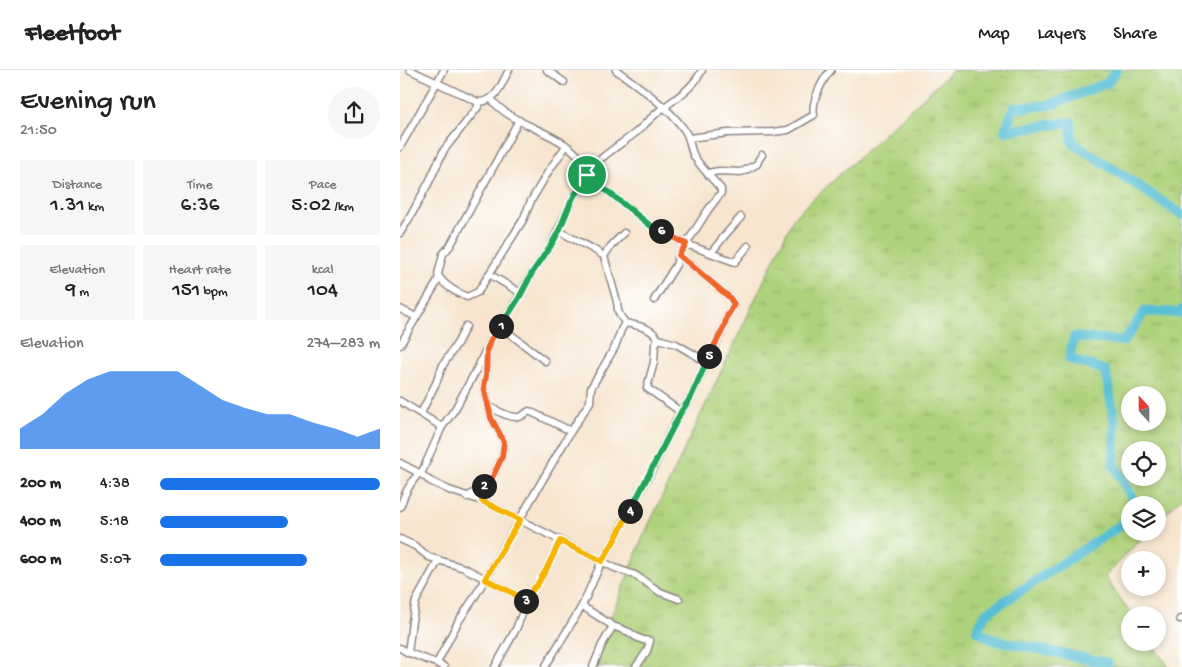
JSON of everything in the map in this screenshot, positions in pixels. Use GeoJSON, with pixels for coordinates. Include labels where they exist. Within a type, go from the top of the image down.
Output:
{"type":"FeatureCollection","features":[{"type":"Feature","properties":{"kind":"street"},"geometry":{"type":"LineString","coordinates":[[410,70],[478,102],[485,102],[497,93],[509,70]]}},
{"type":"Feature","properties":{"kind":"street"},"geometry":{"type":"LineString","coordinates":[[400,147],[444,70]]}},
{"type":"Feature","properties":{"kind":"street"},"geometry":{"type":"LineString","coordinates":[[547,70],[564,82]]}},
{"type":"Feature","properties":{"kind":"street"},"geometry":{"type":"LineString","coordinates":[[616,70],[664,108],[680,124],[689,138],[692,154],[721,189],[721,193],[679,255],[676,265],[654,300]]}},
{"type":"Feature","properties":{"kind":"street"},"geometry":{"type":"LineString","coordinates":[[400,507],[413,480],[420,474],[442,427],[455,409],[478,368],[492,338],[559,231],[575,194],[586,182],[587,173],[605,155],[634,134],[690,87],[702,70]]}},
{"type":"Feature","properties":{"kind":"street"},"geometry":{"type":"LineString","coordinates":[[689,138],[728,133],[788,130],[814,115],[814,104],[819,90],[831,70]]}},
{"type":"Feature","properties":{"kind":"street"},"geometry":{"type":"LineString","coordinates":[[491,99],[500,109],[574,151],[587,173],[651,226],[686,244],[735,262],[748,246]]}},
{"type":"Feature","properties":{"kind":"street"},"geometry":{"type":"LineString","coordinates":[[400,233],[429,182],[444,150],[478,107],[478,102]]}},
{"type":"Feature","properties":{"kind":"street"},"geometry":{"type":"LineString","coordinates":[[400,345],[436,284],[443,254],[455,237],[519,120]]}},
{"type":"Feature","properties":{"kind":"street"},"geometry":{"type":"LineString","coordinates":[[439,277],[443,283],[455,292],[467,297],[478,292],[523,220],[548,172],[566,146]]}},
{"type":"Feature","properties":{"kind":"street"},"geometry":{"type":"LineString","coordinates":[[708,173],[720,170],[744,171],[757,164],[762,155]]}},
{"type":"Feature","properties":{"kind":"street"},"geometry":{"type":"LineString","coordinates":[[711,253],[741,218]]}},
{"type":"Feature","properties":{"kind":"street"},"geometry":{"type":"LineString","coordinates":[[559,231],[604,256],[611,286],[618,304],[619,315],[625,323]]}},
{"type":"Feature","properties":{"kind":"street"},"geometry":{"type":"LineString","coordinates":[[604,256],[624,233]]}},
{"type":"Feature","properties":{"kind":"street"},"geometry":{"type":"LineString","coordinates":[[545,667],[582,606],[602,561],[681,412],[691,397],[734,304],[729,297],[679,255]]}},
{"type":"Feature","properties":{"kind":"street"},"geometry":{"type":"LineString","coordinates":[[489,274],[521,293]]}},
{"type":"Feature","properties":{"kind":"street"},"geometry":{"type":"LineString","coordinates":[[400,309],[416,317]]}},
{"type":"Feature","properties":{"kind":"street"},"geometry":{"type":"LineString","coordinates":[[625,323],[645,327],[658,338],[676,344],[707,362]]}},
{"type":"Feature","properties":{"kind":"street"},"geometry":{"type":"LineString","coordinates":[[437,663],[458,622],[590,402],[591,388],[615,347],[625,323]]}},
{"type":"Feature","properties":{"kind":"street"},"geometry":{"type":"LineString","coordinates":[[421,413],[443,365],[466,326]]}},
{"type":"Feature","properties":{"kind":"street"},"geometry":{"type":"LineString","coordinates":[[500,326],[545,362]]}},
{"type":"Feature","properties":{"kind":"street"},"geometry":{"type":"LineString","coordinates":[[658,338],[655,345],[654,362],[648,388],[681,412]]}},
{"type":"Feature","properties":{"kind":"street"},"geometry":{"type":"LineString","coordinates":[[467,497],[491,480],[502,457],[504,443],[491,418],[484,387],[487,349]]}},
{"type":"Feature","properties":{"kind":"street"},"geometry":{"type":"LineString","coordinates":[[400,401],[442,427]]}},
{"type":"Feature","properties":{"kind":"street"},"geometry":{"type":"LineString","coordinates":[[490,407],[515,417],[520,417],[529,411],[571,431]]}},
{"type":"Feature","properties":{"kind":"street"},"geometry":{"type":"LineString","coordinates":[[400,463],[430,481],[467,497],[482,501],[615,568],[635,575],[660,592],[679,599]]}},
{"type":"Feature","properties":{"kind":"street"},"geometry":{"type":"LineString","coordinates":[[482,501],[484,486]]}},
{"type":"Feature","properties":{"kind":"street"},"geometry":{"type":"LineString","coordinates":[[400,539],[415,546],[429,558],[464,568],[527,602]]}},
{"type":"Feature","properties":{"kind":"street"},"geometry":{"type":"LineString","coordinates":[[495,667],[516,629],[533,589],[546,570],[560,541]]}},
{"type":"Feature","properties":{"kind":"street"},"geometry":{"type":"LineString","coordinates":[[408,653],[416,601],[438,561]]}},
{"type":"Feature","properties":{"kind":"street"},"geometry":{"type":"LineString","coordinates":[[582,606],[613,626],[643,640],[650,641],[636,667]]}},
{"type":"Feature","properties":{"kind":"street"},"geometry":{"type":"LineString","coordinates":[[593,667],[602,645],[613,626]]}},
{"type":"Feature","properties":{"kind":"street"},"geometry":{"type":"LineString","coordinates":[[400,648],[444,667]]}},
{"type":"Feature","properties":{"kind":"green space"},"geometry":{"type":"Polygon","coordinates":[[[953,70],[1182,70],[1182,497],[1166,514],[1166,496],[1121,496],[1121,541],[1139,541],[1130,551],[1121,551],[1121,560],[1105,577],[1126,606],[1121,606],[1121,651],[1157,651],[1169,667],[591,667],[643,537],[794,217],[953,70]]]}},
{"type":"Feature","properties":{"kind":"waterway"},"geometry":{"type":"LineString","coordinates":[[1117,70],[1107,83],[1050,105],[1014,108],[1005,131],[1071,122],[1072,142],[1182,215]]}},
{"type":"Feature","properties":{"kind":"waterway"},"geometry":{"type":"LineString","coordinates":[[1131,496],[1114,465],[1115,421],[1105,370],[1069,359],[1074,337],[1124,341],[1145,311],[1178,313],[1182,310]]}},
{"type":"Feature","properties":{"kind":"waterway"},"geometry":{"type":"LineString","coordinates":[[1107,667],[1108,663],[994,640],[977,631],[985,614],[1121,525]]}},
{"type":"Feature","properties":{"kind":"route"},"geometry":{"type":"LineString","coordinates":[[587,175],[651,226],[686,244],[679,255],[729,297],[734,304],[687,405],[681,412],[602,561],[560,541],[527,602],[485,579],[520,520],[482,501],[484,486],[491,480],[502,457],[504,443],[491,418],[484,387],[487,349],[492,338],[519,298],[532,273],[550,247],[575,194],[586,182],[587,175]]}}]}
